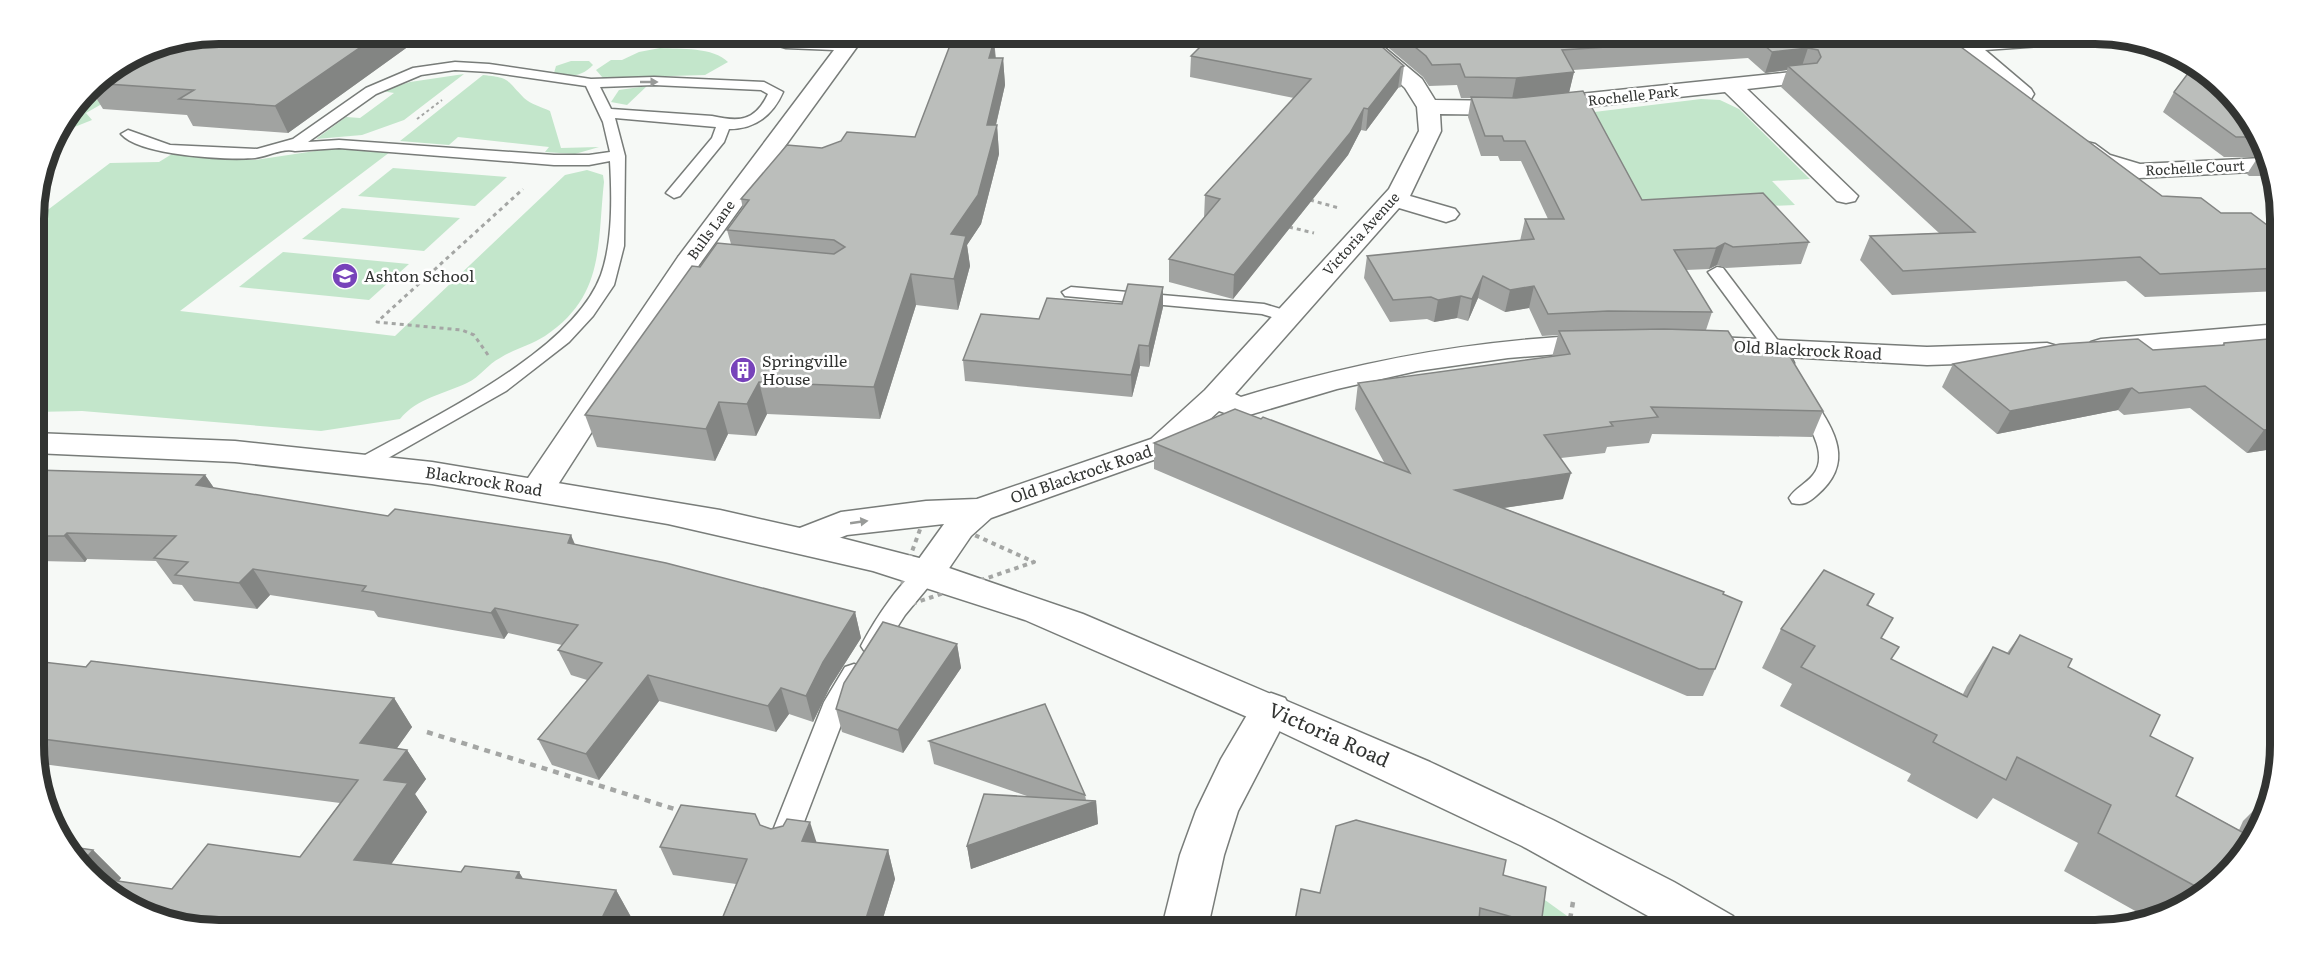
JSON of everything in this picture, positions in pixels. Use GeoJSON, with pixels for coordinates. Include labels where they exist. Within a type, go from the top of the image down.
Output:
{"type":"FeatureCollection","features":[{"type":"Feature","properties":{"kind":"street","name":"Bulls Lane"},"geometry":{"type":"LineString","coordinates":[[538,489],[699,264],[849,44]]}},
{"type":"Feature","properties":{"kind":"street"},"geometry":{"type":"LineString","coordinates":[[1368,44],[1414,84],[1428,107]]}},
{"type":"Feature","properties":{"kind":"street"},"geometry":{"type":"LineString","coordinates":[[1967,45],[1982,44]]}},
{"type":"Feature","properties":{"kind":"street"},"geometry":{"type":"LineString","coordinates":[[1967,45],[2024,94]]}},
{"type":"Feature","properties":{"kind":"street","name":"Rochelle Park"},"geometry":{"type":"LineString","coordinates":[[1428,107],[1501,109],[1801,77]]}},
{"type":"Feature","properties":{"kind":"street"},"geometry":{"type":"LineString","coordinates":[[1730,85],[1846,196]]}},
{"type":"Feature","properties":{"kind":"street","name":"Victoria Avenue"},"geometry":{"type":"LineString","coordinates":[[1216,397],[1400,192],[1430,131],[1428,107]]}},
{"type":"Feature","properties":{"kind":"street","name":"Rochelle Court"},"geometry":{"type":"LineString","coordinates":[[2073,138],[2102,160],[2139,171],[2261,165]]}},
{"type":"Feature","properties":{"kind":"street"},"geometry":{"type":"LineString","coordinates":[[1393,199],[1446,214]]}},
{"type":"Feature","properties":{"kind":"street","name":"Old Blackrock Road"},"geometry":{"type":"LineString","coordinates":[[1662,344],[1927,356],[1992,356],[2270,334]]}},
{"type":"Feature","properties":{"kind":"street"},"geometry":{"type":"LineString","coordinates":[[1216,397],[1239,408],[1304,387],[1405,363],[1479,351],[1554,345],[1625,344]]}},
{"type":"Feature","properties":{"kind":"street"},"geometry":{"type":"LineString","coordinates":[[1249,358],[1304,387]]}},
{"type":"Feature","properties":{"kind":"street","name":"Old Blackrock Road"},"geometry":{"type":"LineString","coordinates":[[804,540],[841,524],[926,513],[979,510],[1162,446],[1216,397]]}},
{"type":"Feature","properties":{"kind":"street","name":"Blackrock Road"},"geometry":{"type":"LineString","coordinates":[[44,443],[267,452],[368,463],[666,511],[804,540],[926,574]]}},
{"type":"Feature","properties":{"kind":"street","name":"Old Blackrock Road"},"geometry":{"type":"LineString","coordinates":[[926,574],[959,528],[979,510]]}},
{"type":"Feature","properties":{"kind":"street","name":"Victoria Road"},"geometry":{"type":"LineString","coordinates":[[926,574],[978,589],[1065,622],[1272,709],[1495,810],[1697,920]]}},
{"type":"Feature","properties":{"kind":"street"},"geometry":{"type":"LineString","coordinates":[[1186,920],[1192,892],[1218,810],[1234,775],[1272,709]]}},
{"type":"Feature","properties":{"kind":"lane"},"geometry":{"type":"LineString","coordinates":[[282,148],[313,133],[371,91],[397,79],[434,68],[483,68],[591,83],[654,81],[753,86],[773,89],[776,92],[761,117],[723,126],[712,120],[604,113]]}},
{"type":"Feature","properties":{"kind":"lane"},"geometry":{"type":"LineString","coordinates":[[368,463],[506,381],[582,321],[606,284],[615,250],[617,155],[612,127],[591,83]]}},
{"type":"Feature","properties":{"kind":"lane"},"geometry":{"type":"LineString","coordinates":[[674,193],[719,139],[723,126]]}},
{"type":"Feature","properties":{"kind":"lane"},"geometry":{"type":"LineString","coordinates":[[128,134],[168,149],[236,154],[339,144],[554,160],[589,160],[617,155]]}},
{"type":"Feature","properties":{"kind":"lane"},"geometry":{"type":"LineString","coordinates":[[1718,272],[1776,348],[1825,439],[1830,459],[1826,474],[1800,498]]}},
{"type":"Feature","properties":{"kind":"lane"},"geometry":{"type":"LineString","coordinates":[[1071,292],[1264,309],[1288,317]]}},
{"type":"Feature","properties":{"kind":"lane"},"geometry":{"type":"LineString","coordinates":[[782,843],[837,702],[897,609],[926,574]]}},
{"type":"Feature","properties":{"kind":"path"},"geometry":{"type":"LineString","coordinates":[[380,147],[483,68]]}},
{"type":"Feature","properties":{"kind":"path"},"geometry":{"type":"LineString","coordinates":[[485,348],[474,335],[462,330],[377,322],[554,160]]}},
{"type":"Feature","properties":{"kind":"path"},"geometry":{"type":"LineString","coordinates":[[427,732],[682,812]]}},
{"type":"Feature","properties":{"kind":"path"},"geometry":{"type":"LineString","coordinates":[[1570,920],[1574,897]]}},
{"type":"Feature","properties":{"kind":"green space"},"geometry":{"type":"Polygon","coordinates":[[[660,48],[705,51],[722,57],[728,62],[705,75],[603,78],[596,70],[611,60],[622,60],[639,52],[660,48]]]}},
{"type":"Feature","properties":{"kind":"green space"},"geometry":{"type":"Polygon","coordinates":[[[571,61],[589,61],[593,65],[585,72],[575,75],[564,76],[554,73],[556,66],[571,61]]]}},
{"type":"Feature","properties":{"kind":"green space"},"geometry":{"type":"Polygon","coordinates":[[[464,74],[404,120],[362,135],[316,139],[346,117],[360,118],[394,93],[382,91],[410,82],[464,74]]]}},
{"type":"Feature","properties":{"kind":"green space"},"geometry":{"type":"Polygon","coordinates":[[[483,75],[507,80],[527,100],[550,111],[561,148],[599,147],[575,154],[545,152],[549,147],[458,137],[449,145],[400,141],[483,75]]]}},
{"type":"Feature","properties":{"kind":"green space"},"geometry":{"type":"Polygon","coordinates":[[[647,86],[627,105],[611,102],[619,90],[647,86]]]}},
{"type":"Feature","properties":{"kind":"green space"},"geometry":{"type":"Polygon","coordinates":[[[91,99],[107,101],[86,113],[92,120],[68,130],[91,99]]]}},
{"type":"Feature","properties":{"kind":"green space"},"geometry":{"type":"Polygon","coordinates":[[[1701,99],[1720,100],[1739,109],[1810,179],[1772,181],[1795,205],[1623,212],[1586,113],[1701,99]]]}},
{"type":"Feature","properties":{"kind":"green space"},"geometry":{"type":"Polygon","coordinates":[[[335,148],[390,152],[180,311],[395,336],[565,175],[587,170],[603,175],[604,182],[598,248],[588,286],[579,304],[545,336],[496,361],[467,383],[414,406],[400,419],[321,431],[82,411],[44,412],[44,213],[110,163],[159,162],[172,154],[255,160],[335,148]]]}},
{"type":"Feature","properties":{"kind":"green space"},"geometry":{"type":"Polygon","coordinates":[[[393,168],[507,177],[475,206],[358,196],[393,168]]]}},
{"type":"Feature","properties":{"kind":"green space"},"geometry":{"type":"Polygon","coordinates":[[[342,208],[460,218],[424,251],[302,239],[342,208]]]}},
{"type":"Feature","properties":{"kind":"green space"},"geometry":{"type":"Polygon","coordinates":[[[283,252],[409,264],[369,300],[239,287],[283,252]]]}},
{"type":"Feature","properties":{"kind":"green space"},"geometry":{"type":"Polygon","coordinates":[[[1538,895],[1573,920],[1541,920],[1538,895]]]}},
{"type":"Feature","properties":{"kind":"building"},"geometry":{"type":"Polygon","coordinates":[[[365,44],[275,106],[179,99],[194,90],[107,84],[131,67],[152,57],[174,49],[196,45],[365,44]]]}},
{"type":"Feature","properties":{"kind":"building"},"geometry":{"type":"Polygon","coordinates":[[[950,44],[993,44],[989,58],[1003,58],[987,125],[997,125],[978,195],[951,234],[966,236],[954,279],[911,274],[874,387],[759,382],[747,404],[719,402],[706,429],[585,415],[692,266],[700,267],[717,243],[834,254],[845,247],[834,240],[727,230],[749,200],[741,199],[787,145],[822,148],[841,141],[847,132],[915,137],[950,44]]]}},
{"type":"Feature","properties":{"kind":"building"},"geometry":{"type":"Polygon","coordinates":[[[1203,44],[1379,44],[1404,66],[1368,109],[1364,108],[1350,133],[1234,275],[1169,259],[1220,199],[1205,195],[1311,79],[1191,56],[1203,44]]]}},
{"type":"Feature","properties":{"kind":"building"},"geometry":{"type":"Polygon","coordinates":[[[1411,44],[1651,44],[1562,50],[1574,72],[1516,78],[1465,77],[1460,64],[1432,65],[1426,56],[1411,44]]]}},
{"type":"Feature","properties":{"kind":"building"},"geometry":{"type":"Polygon","coordinates":[[[1763,44],[1957,44],[2162,196],[2201,198],[2221,213],[2251,213],[2270,227],[2270,268],[2160,274],[2140,257],[1903,271],[1870,236],[1975,232],[1788,66],[1817,63],[1821,57],[1818,50],[1808,48],[1772,52],[1763,44]]]}},
{"type":"Feature","properties":{"kind":"building"},"geometry":{"type":"Polygon","coordinates":[[[2189,72],[2192,73],[2226,103],[2249,137],[2236,137],[2174,92],[2189,72]]]}},
{"type":"Feature","properties":{"kind":"building"},"geometry":{"type":"Polygon","coordinates":[[[1583,91],[1642,200],[1763,193],[1809,242],[1733,247],[1725,243],[1716,248],[1674,250],[1712,312],[1608,311],[1548,314],[1534,286],[1510,290],[1483,276],[1472,299],[1461,296],[1438,300],[1431,297],[1393,300],[1367,256],[1534,239],[1525,219],[1564,219],[1525,141],[1504,141],[1502,136],[1485,136],[1471,97],[1516,98],[1583,91]]]}},
{"type":"Feature","properties":{"kind":"building"},"geometry":{"type":"Polygon","coordinates":[[[1128,284],[1163,287],[1149,346],[1139,345],[1131,375],[963,360],[981,314],[1039,319],[1047,298],[1122,304],[1128,284]]]}},
{"type":"Feature","properties":{"kind":"building"},"geometry":{"type":"Polygon","coordinates":[[[1664,329],[1728,331],[1742,353],[1789,355],[1823,411],[1651,407],[1658,417],[1610,422],[1613,426],[1544,435],[1571,473],[1455,490],[1724,592],[1723,594],[1742,602],[1715,669],[1699,669],[1154,443],[1235,409],[1261,419],[1263,417],[1410,473],[1358,383],[1570,354],[1559,331],[1664,329]]]}},
{"type":"Feature","properties":{"kind":"building"},"geometry":{"type":"Polygon","coordinates":[[[2138,339],[2153,350],[2224,345],[2224,343],[2270,339],[2270,429],[2264,430],[2205,386],[2139,393],[2132,388],[2010,411],[1953,364],[2060,344],[2138,339]]]}},
{"type":"Feature","properties":{"kind":"building"},"geometry":{"type":"Polygon","coordinates":[[[44,470],[205,475],[196,485],[388,516],[395,509],[571,535],[568,543],[666,563],[855,612],[823,662],[806,696],[781,688],[768,706],[648,675],[586,754],[538,739],[602,663],[558,650],[578,625],[495,608],[491,613],[362,591],[366,586],[253,569],[239,583],[175,575],[188,562],[154,558],[176,536],[67,533],[64,536],[44,536],[44,470]]]}},
{"type":"Feature","properties":{"kind":"building"},"geometry":{"type":"Polygon","coordinates":[[[1824,570],[1874,594],[1867,605],[1893,618],[1881,638],[1899,647],[1891,659],[1967,697],[1993,647],[2009,654],[2020,635],[2072,659],[2068,667],[2160,715],[2150,736],[2193,758],[2176,796],[2245,834],[2226,861],[2197,887],[2098,833],[2111,805],[2017,757],[2006,780],[1933,742],[1937,735],[1801,667],[1815,646],[1781,629],[1824,570]]]}},
{"type":"Feature","properties":{"kind":"building"},"geometry":{"type":"Polygon","coordinates":[[[883,622],[957,644],[898,730],[836,709],[844,683],[883,622]]]}},
{"type":"Feature","properties":{"kind":"building"},"geometry":{"type":"Polygon","coordinates":[[[91,661],[394,698],[360,743],[407,750],[384,780],[408,783],[354,860],[461,872],[465,866],[519,872],[516,878],[616,890],[603,916],[633,920],[196,919],[174,915],[141,902],[106,879],[172,889],[208,844],[300,857],[358,780],[44,739],[44,662],[86,667],[91,661]]]}},
{"type":"Feature","properties":{"kind":"building"},"geometry":{"type":"Polygon","coordinates":[[[1045,704],[1085,795],[929,741],[1045,704]]]}},
{"type":"Feature","properties":{"kind":"building"},"geometry":{"type":"Polygon","coordinates":[[[984,794],[1096,801],[967,846],[984,794]]]}},
{"type":"Feature","properties":{"kind":"building"},"geometry":{"type":"Polygon","coordinates":[[[681,805],[755,814],[760,825],[771,829],[783,826],[787,819],[810,822],[802,841],[888,850],[866,920],[722,920],[747,859],[660,847],[681,805]]]}},
{"type":"Feature","properties":{"kind":"building"},"geometry":{"type":"Polygon","coordinates":[[[1356,820],[1506,860],[1503,875],[1546,887],[1542,920],[1523,920],[1480,908],[1479,920],[1295,920],[1301,889],[1320,893],[1336,826],[1356,820]]]}},
{"type":"Feature","properties":{"kind":"building"},"geometry":{"type":"Polygon","coordinates":[[[77,848],[93,850],[85,859],[77,848]]]}},
{"type":"Feature","properties":{"kind":"building"},"geometry":{"type":"Polygon","coordinates":[[[947,917],[967,920],[946,920],[947,917]]]}},
{"type":"Feature","properties":{"kind":"place","name":"Ashton School"},"geometry":{"type":"Point","coordinates":[345,276]}},
{"type":"Feature","properties":{"kind":"place","name":"Springville House"},"geometry":{"type":"Point","coordinates":[743,370]}}]}
